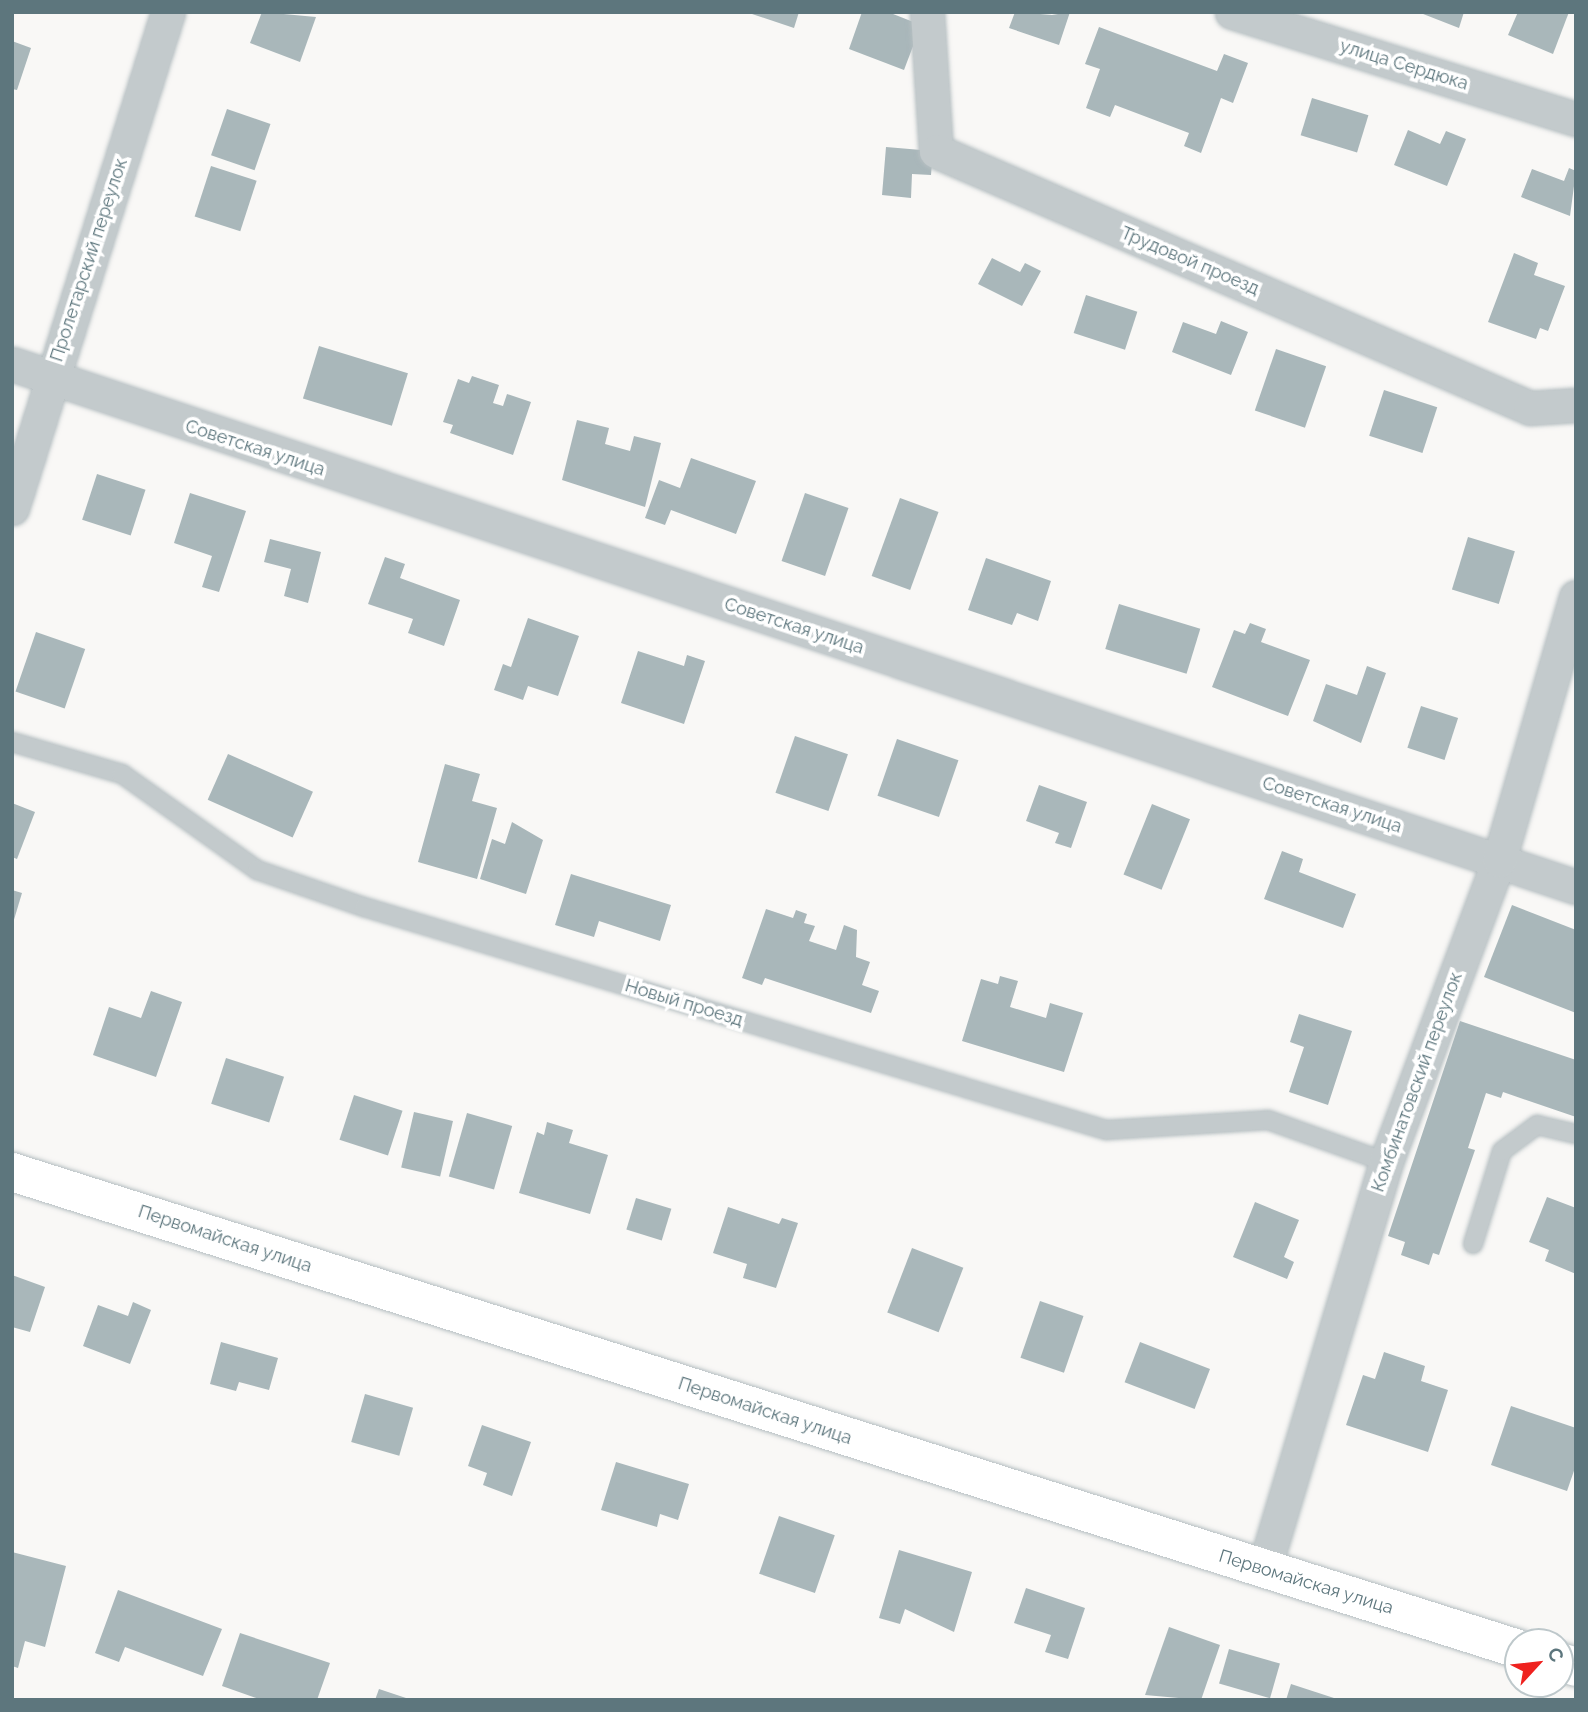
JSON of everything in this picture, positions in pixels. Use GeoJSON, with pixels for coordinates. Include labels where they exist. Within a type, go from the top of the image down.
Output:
{"type":"FeatureCollection","features":[{"type":"Feature","properties":{"kind":"main road","name":"Первомайская улица"},"geometry":{"type":"LineString","coordinates":[[12,1172],[1504,1645]]}},
{"type":"Feature","properties":{"kind":"street","name":"Пролетарский переулок"},"geometry":{"type":"LineString","coordinates":[[12,508],[168,12]]}},
{"type":"Feature","properties":{"kind":"street","name":"Трудовой проезд"},"geometry":{"type":"LineString","coordinates":[[927,12],[936,151],[1530,408],[1576,405]]}},
{"type":"Feature","properties":{"kind":"street","name":"улица Сердюка"},"geometry":{"type":"LineString","coordinates":[[1232,12],[1576,118]]}},
{"type":"Feature","properties":{"kind":"street","name":"Советская улица"},"geometry":{"type":"LineString","coordinates":[[12,364],[51,381],[1576,887]]}},
{"type":"Feature","properties":{"kind":"street","name":"Комбинатовский переулок"},"geometry":{"type":"LineString","coordinates":[[1264,1569],[1386,1162],[1499,860],[1576,597]]}},
{"type":"Feature","properties":{"kind":"lane","name":"Новый проезд"},"geometry":{"type":"LineString","coordinates":[[12,742],[122,774],[257,870],[377,911],[1106,1129],[1268,1120],[1386,1162]]}},
{"type":"Feature","properties":{"kind":"lane"},"geometry":{"type":"LineString","coordinates":[[1473,1244],[1502,1152],[1537,1125],[1576,1134]]}},
{"type":"Feature","properties":{"kind":"building"},"geometry":{"type":"Polygon","coordinates":[[[262,12],[316,17],[300,62],[250,43],[262,12]]]}},
{"type":"Feature","properties":{"kind":"building"},"geometry":{"type":"Polygon","coordinates":[[[746,12],[799,12],[794,28],[746,12]]]}},
{"type":"Feature","properties":{"kind":"building"},"geometry":{"type":"Polygon","coordinates":[[[862,12],[888,12],[921,25],[904,70],[849,49],[862,12]]]}},
{"type":"Feature","properties":{"kind":"building"},"geometry":{"type":"Polygon","coordinates":[[[1015,12],[1052,15],[1070,12],[1059,45],[1009,28],[1015,12]]]}},
{"type":"Feature","properties":{"kind":"building"},"geometry":{"type":"Polygon","coordinates":[[[1418,12],[1464,12],[1459,28],[1418,12]]]}},
{"type":"Feature","properties":{"kind":"building"},"geometry":{"type":"Polygon","coordinates":[[[1518,12],[1569,12],[1553,54],[1508,35],[1518,12]]]}},
{"type":"Feature","properties":{"kind":"building"},"geometry":{"type":"Polygon","coordinates":[[[1099,27],[1217,71],[1224,54],[1248,63],[1233,103],[1221,98],[1201,153],[1184,146],[1189,133],[1115,105],[1110,117],[1086,108],[1100,69],[1085,64],[1099,27]]]}},
{"type":"Feature","properties":{"kind":"building"},"geometry":{"type":"Polygon","coordinates":[[[12,41],[31,48],[17,90],[12,89],[12,41]]]}},
{"type":"Feature","properties":{"kind":"building"},"geometry":{"type":"Polygon","coordinates":[[[1312,98],[1368,115],[1357,153],[1301,135],[1312,98]]]}},
{"type":"Feature","properties":{"kind":"building"},"geometry":{"type":"Polygon","coordinates":[[[227,109],[270,124],[255,170],[211,155],[227,109]]]}},
{"type":"Feature","properties":{"kind":"building"},"geometry":{"type":"Polygon","coordinates":[[[1408,130],[1440,144],[1446,131],[1466,139],[1447,186],[1394,165],[1408,130]]]}},
{"type":"Feature","properties":{"kind":"building"},"geometry":{"type":"Polygon","coordinates":[[[886,147],[933,151],[931,175],[912,174],[911,198],[882,195],[886,147]]]}},
{"type":"Feature","properties":{"kind":"building"},"geometry":{"type":"Polygon","coordinates":[[[211,166],[257,181],[240,231],[195,216],[211,166]]]}},
{"type":"Feature","properties":{"kind":"building"},"geometry":{"type":"Polygon","coordinates":[[[1569,168],[1576,171],[1570,216],[1521,197],[1532,169],[1564,181],[1569,168]]]}},
{"type":"Feature","properties":{"kind":"building"},"geometry":{"type":"Polygon","coordinates":[[[1514,253],[1538,263],[1534,275],[1565,286],[1548,331],[1540,328],[1536,339],[1488,322],[1514,253]]]}},
{"type":"Feature","properties":{"kind":"building"},"geometry":{"type":"Polygon","coordinates":[[[992,258],[1020,272],[1025,263],[1041,271],[1022,306],[978,284],[992,258]]]}},
{"type":"Feature","properties":{"kind":"building"},"geometry":{"type":"Polygon","coordinates":[[[1086,295],[1137,312],[1125,350],[1074,333],[1086,295]]]}},
{"type":"Feature","properties":{"kind":"building"},"geometry":{"type":"Polygon","coordinates":[[[1221,321],[1248,332],[1231,375],[1172,352],[1183,322],[1216,334],[1221,321]]]}},
{"type":"Feature","properties":{"kind":"building"},"geometry":{"type":"Polygon","coordinates":[[[319,346],[408,373],[392,426],[303,399],[319,346]]]}},
{"type":"Feature","properties":{"kind":"building"},"geometry":{"type":"Polygon","coordinates":[[[1276,349],[1326,366],[1305,428],[1255,410],[1276,349]]]}},
{"type":"Feature","properties":{"kind":"building"},"geometry":{"type":"Polygon","coordinates":[[[472,376],[499,385],[493,403],[503,406],[507,394],[531,402],[513,455],[450,433],[453,425],[443,422],[458,379],[469,383],[472,376]]]}},
{"type":"Feature","properties":{"kind":"building"},"geometry":{"type":"Polygon","coordinates":[[[1384,390],[1437,407],[1422,453],[1369,436],[1384,390]]]}},
{"type":"Feature","properties":{"kind":"building"},"geometry":{"type":"Polygon","coordinates":[[[577,420],[609,428],[605,444],[630,451],[634,436],[661,443],[645,507],[562,480],[577,420]]]}},
{"type":"Feature","properties":{"kind":"building"},"geometry":{"type":"Polygon","coordinates":[[[691,458],[756,481],[736,534],[671,510],[665,525],[645,518],[659,480],[680,488],[691,458]]]}},
{"type":"Feature","properties":{"kind":"building"},"geometry":{"type":"Polygon","coordinates":[[[97,474],[146,490],[131,535],[82,520],[97,474]]]}},
{"type":"Feature","properties":{"kind":"building"},"geometry":{"type":"Polygon","coordinates":[[[190,493],[246,511],[219,592],[202,587],[212,556],[174,543],[190,493]]]}},
{"type":"Feature","properties":{"kind":"building"},"geometry":{"type":"Polygon","coordinates":[[[805,493],[848,508],[825,576],[782,561],[805,493]]]}},
{"type":"Feature","properties":{"kind":"building"},"geometry":{"type":"Polygon","coordinates":[[[900,498],[939,512],[910,590],[872,576],[900,498]]]}},
{"type":"Feature","properties":{"kind":"building"},"geometry":{"type":"Polygon","coordinates":[[[1468,537],[1515,551],[1499,604],[1452,590],[1468,537]]]}},
{"type":"Feature","properties":{"kind":"building"},"geometry":{"type":"Polygon","coordinates":[[[270,539],[321,552],[308,603],[284,596],[291,569],[264,562],[270,539]]]}},
{"type":"Feature","properties":{"kind":"building"},"geometry":{"type":"Polygon","coordinates":[[[385,557],[405,564],[400,578],[460,600],[444,646],[408,633],[413,619],[368,604],[385,557]]]}},
{"type":"Feature","properties":{"kind":"building"},"geometry":{"type":"Polygon","coordinates":[[[986,558],[1051,581],[1038,621],[1017,613],[1012,625],[968,610],[986,558]]]}},
{"type":"Feature","properties":{"kind":"building"},"geometry":{"type":"Polygon","coordinates":[[[1119,604],[1200,629],[1187,674],[1105,649],[1119,604]]]}},
{"type":"Feature","properties":{"kind":"building"},"geometry":{"type":"Polygon","coordinates":[[[528,618],[579,636],[558,696],[528,686],[523,700],[494,690],[503,664],[511,667],[528,618]]]}},
{"type":"Feature","properties":{"kind":"building"},"geometry":{"type":"Polygon","coordinates":[[[1250,623],[1266,629],[1261,642],[1310,660],[1288,716],[1212,687],[1234,630],[1245,634],[1250,623]]]}},
{"type":"Feature","properties":{"kind":"building"},"geometry":{"type":"Polygon","coordinates":[[[36,632],[85,649],[65,708],[15,692],[36,632]]]}},
{"type":"Feature","properties":{"kind":"building"},"geometry":{"type":"Polygon","coordinates":[[[638,651],[684,666],[687,655],[705,661],[684,724],[621,703],[638,651]]]}},
{"type":"Feature","properties":{"kind":"building"},"geometry":{"type":"Polygon","coordinates":[[[1367,666],[1386,673],[1361,743],[1313,721],[1326,684],[1357,695],[1367,666]]]}},
{"type":"Feature","properties":{"kind":"building"},"geometry":{"type":"Polygon","coordinates":[[[1421,706],[1458,718],[1444,760],[1407,748],[1421,706]]]}},
{"type":"Feature","properties":{"kind":"building"},"geometry":{"type":"Polygon","coordinates":[[[795,736],[848,754],[828,811],[775,793],[795,736]]]}},
{"type":"Feature","properties":{"kind":"building"},"geometry":{"type":"Polygon","coordinates":[[[897,739],[958,760],[939,817],[877,796],[897,739]]]}},
{"type":"Feature","properties":{"kind":"building"},"geometry":{"type":"Polygon","coordinates":[[[228,754],[313,792],[293,838],[208,800],[228,754]]]}},
{"type":"Feature","properties":{"kind":"building"},"geometry":{"type":"Polygon","coordinates":[[[445,764],[480,774],[472,801],[497,808],[477,879],[418,862],[445,764]]]}},
{"type":"Feature","properties":{"kind":"building"},"geometry":{"type":"Polygon","coordinates":[[[1039,785],[1087,802],[1071,848],[1055,843],[1059,833],[1026,821],[1039,785]]]}},
{"type":"Feature","properties":{"kind":"building"},"geometry":{"type":"Polygon","coordinates":[[[12,803],[35,812],[17,859],[12,857],[12,803]]]}},
{"type":"Feature","properties":{"kind":"building"},"geometry":{"type":"Polygon","coordinates":[[[1152,804],[1190,819],[1162,890],[1124,874],[1152,804]]]}},
{"type":"Feature","properties":{"kind":"building"},"geometry":{"type":"Polygon","coordinates":[[[512,822],[543,840],[526,894],[480,879],[492,839],[505,844],[512,822]]]}},
{"type":"Feature","properties":{"kind":"building"},"geometry":{"type":"Polygon","coordinates":[[[1282,851],[1303,859],[1299,872],[1356,894],[1343,928],[1264,899],[1282,851]]]}},
{"type":"Feature","properties":{"kind":"building"},"geometry":{"type":"Polygon","coordinates":[[[571,874],[671,905],[660,941],[599,921],[594,937],[555,925],[571,874]]]}},
{"type":"Feature","properties":{"kind":"building"},"geometry":{"type":"Polygon","coordinates":[[[12,890],[22,893],[13,923],[12,923],[12,890]]]}},
{"type":"Feature","properties":{"kind":"building"},"geometry":{"type":"Polygon","coordinates":[[[1512,905],[1576,930],[1576,1013],[1484,977],[1512,905]]]}},
{"type":"Feature","properties":{"kind":"building"},"geometry":{"type":"Polygon","coordinates":[[[766,909],[793,918],[796,910],[807,914],[804,923],[815,926],[809,941],[836,950],[844,925],[857,930],[856,957],[870,962],[862,985],[879,991],[871,1013],[765,978],[762,985],[742,978],[766,909]]]}},
{"type":"Feature","properties":{"kind":"building"},"geometry":{"type":"Polygon","coordinates":[[[1000,976],[1018,981],[1010,1007],[1046,1018],[1050,1003],[1083,1013],[1064,1072],[962,1041],[981,979],[998,984],[1000,976]]]}},
{"type":"Feature","properties":{"kind":"building"},"geometry":{"type":"Polygon","coordinates":[[[151,991],[182,1002],[156,1077],[93,1055],[109,1007],[141,1018],[151,991]]]}},
{"type":"Feature","properties":{"kind":"building"},"geometry":{"type":"Polygon","coordinates":[[[1299,1014],[1352,1031],[1328,1105],[1289,1092],[1304,1047],[1290,1042],[1299,1014]]]}},
{"type":"Feature","properties":{"kind":"building"},"geometry":{"type":"Polygon","coordinates":[[[1460,1021],[1576,1060],[1576,1117],[1503,1092],[1501,1098],[1486,1093],[1468,1148],[1475,1150],[1439,1255],[1433,1253],[1429,1265],[1401,1255],[1405,1242],[1388,1236],[1460,1021]]]}},
{"type":"Feature","properties":{"kind":"building"},"geometry":{"type":"Polygon","coordinates":[[[226,1058],[284,1077],[269,1123],[211,1104],[226,1058]]]}},
{"type":"Feature","properties":{"kind":"building"},"geometry":{"type":"Polygon","coordinates":[[[354,1095],[403,1111],[388,1155],[339,1140],[354,1095]]]}},
{"type":"Feature","properties":{"kind":"building"},"geometry":{"type":"Polygon","coordinates":[[[414,1112],[453,1121],[440,1177],[401,1168],[414,1112]]]}},
{"type":"Feature","properties":{"kind":"building"},"geometry":{"type":"Polygon","coordinates":[[[467,1113],[512,1126],[494,1189],[449,1176],[467,1113]]]}},
{"type":"Feature","properties":{"kind":"building"},"geometry":{"type":"Polygon","coordinates":[[[547,1122],[573,1130],[569,1143],[608,1155],[590,1214],[519,1193],[537,1132],[544,1135],[547,1122]]]}},
{"type":"Feature","properties":{"kind":"building"},"geometry":{"type":"Polygon","coordinates":[[[1547,1197],[1576,1208],[1576,1274],[1545,1261],[1549,1250],[1529,1242],[1547,1197]]]}},
{"type":"Feature","properties":{"kind":"building"},"geometry":{"type":"Polygon","coordinates":[[[636,1198],[671,1209],[662,1240],[626,1230],[636,1198]]]}},
{"type":"Feature","properties":{"kind":"building"},"geometry":{"type":"Polygon","coordinates":[[[1255,1202],[1299,1220],[1284,1257],[1294,1262],[1287,1279],[1233,1257],[1255,1202]]]}},
{"type":"Feature","properties":{"kind":"building"},"geometry":{"type":"Polygon","coordinates":[[[728,1207],[779,1224],[782,1218],[798,1223],[776,1288],[743,1278],[747,1264],[713,1253],[728,1207]]]}},
{"type":"Feature","properties":{"kind":"building"},"geometry":{"type":"Polygon","coordinates":[[[912,1248],[963,1268],[939,1332],[887,1312],[912,1248]]]}},
{"type":"Feature","properties":{"kind":"building"},"geometry":{"type":"Polygon","coordinates":[[[12,1275],[45,1287],[30,1332],[12,1327],[12,1275]]]}},
{"type":"Feature","properties":{"kind":"building"},"geometry":{"type":"Polygon","coordinates":[[[1040,1301],[1083,1316],[1064,1373],[1020,1358],[1040,1301]]]}},
{"type":"Feature","properties":{"kind":"building"},"geometry":{"type":"Polygon","coordinates":[[[133,1302],[151,1310],[130,1364],[83,1346],[98,1305],[128,1316],[133,1302]]]}},
{"type":"Feature","properties":{"kind":"building"},"geometry":{"type":"Polygon","coordinates":[[[221,1342],[278,1358],[269,1390],[239,1382],[236,1391],[210,1384],[221,1342]]]}},
{"type":"Feature","properties":{"kind":"building"},"geometry":{"type":"Polygon","coordinates":[[[1140,1342],[1210,1369],[1195,1409],[1125,1382],[1140,1342]]]}},
{"type":"Feature","properties":{"kind":"building"},"geometry":{"type":"Polygon","coordinates":[[[1384,1352],[1425,1366],[1421,1381],[1448,1390],[1428,1452],[1346,1425],[1363,1375],[1375,1379],[1384,1352]]]}},
{"type":"Feature","properties":{"kind":"building"},"geometry":{"type":"Polygon","coordinates":[[[365,1394],[413,1408],[399,1456],[351,1442],[365,1394]]]}},
{"type":"Feature","properties":{"kind":"building"},"geometry":{"type":"Polygon","coordinates":[[[1511,1406],[1576,1428],[1576,1465],[1567,1491],[1491,1465],[1511,1406]]]}},
{"type":"Feature","properties":{"kind":"building"},"geometry":{"type":"Polygon","coordinates":[[[482,1425],[531,1442],[512,1496],[483,1485],[487,1473],[468,1466],[482,1425]]]}},
{"type":"Feature","properties":{"kind":"building"},"geometry":{"type":"Polygon","coordinates":[[[616,1462],[689,1484],[678,1520],[660,1514],[657,1527],[601,1510],[616,1462]]]}},
{"type":"Feature","properties":{"kind":"building"},"geometry":{"type":"Polygon","coordinates":[[[779,1516],[835,1535],[815,1593],[759,1574],[779,1516]]]}},
{"type":"Feature","properties":{"kind":"building"},"geometry":{"type":"Polygon","coordinates":[[[899,1550],[972,1572],[954,1632],[905,1609],[900,1624],[879,1618],[899,1550]]]}},
{"type":"Feature","properties":{"kind":"building"},"geometry":{"type":"Polygon","coordinates":[[[12,1552],[66,1566],[45,1647],[25,1641],[18,1668],[12,1666],[12,1552]]]}},
{"type":"Feature","properties":{"kind":"building"},"geometry":{"type":"Polygon","coordinates":[[[1026,1588],[1085,1608],[1068,1659],[1045,1652],[1051,1635],[1014,1623],[1026,1588]]]}},
{"type":"Feature","properties":{"kind":"building"},"geometry":{"type":"Polygon","coordinates":[[[118,1590],[222,1629],[203,1676],[125,1647],[119,1662],[95,1653],[118,1590]]]}},
{"type":"Feature","properties":{"kind":"building"},"geometry":{"type":"Polygon","coordinates":[[[1169,1627],[1220,1645],[1201,1700],[1145,1695],[1169,1627]]]}},
{"type":"Feature","properties":{"kind":"building"},"geometry":{"type":"Polygon","coordinates":[[[240,1633],[330,1663],[317,1700],[262,1700],[222,1686],[240,1633]]]}},
{"type":"Feature","properties":{"kind":"building"},"geometry":{"type":"Polygon","coordinates":[[[1229,1649],[1280,1664],[1270,1698],[1219,1684],[1229,1649]]]}},
{"type":"Feature","properties":{"kind":"building"},"geometry":{"type":"Polygon","coordinates":[[[1291,1684],[1337,1699],[1337,1700],[1286,1700],[1291,1684]]]}},
{"type":"Feature","properties":{"kind":"building"},"geometry":{"type":"Polygon","coordinates":[[[379,1689],[409,1699],[409,1700],[375,1700],[379,1689]]]}}]}
